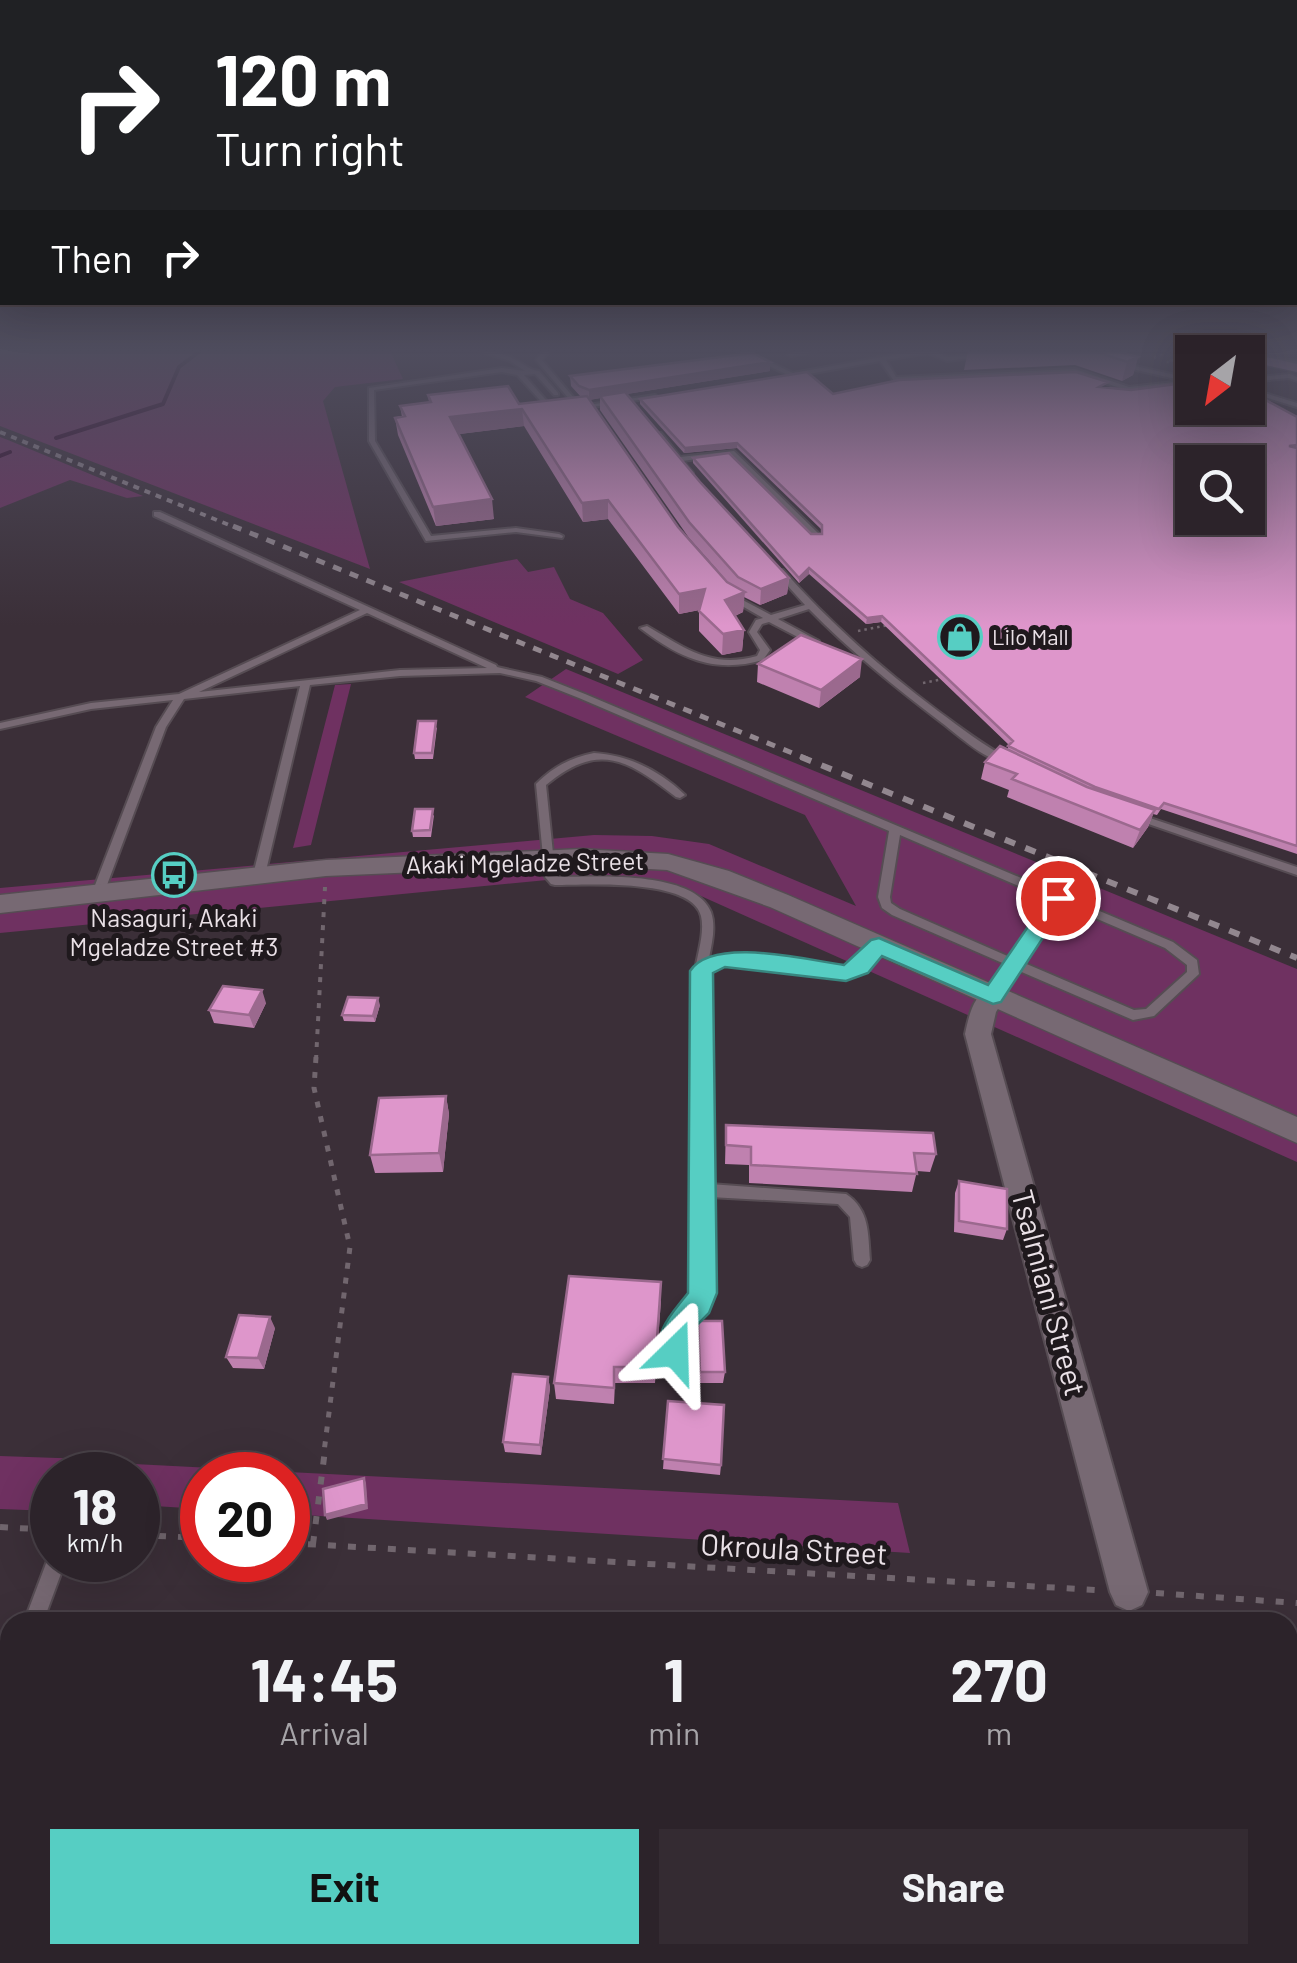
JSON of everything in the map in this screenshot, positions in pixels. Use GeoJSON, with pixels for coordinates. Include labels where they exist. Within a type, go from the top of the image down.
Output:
{"type":"FeatureCollection","features":[{"type":"Feature","properties":{"kind":"street","name":"Akaki Mgeladze Street"},"geometry":{"type":"LineString","coordinates":[[0,904],[326,868],[548,858],[630,857],[668,862],[720,877],[879,945],[1297,1132]]}},
{"type":"Feature","properties":{"kind":"street","name":"Tsalmiani Street"},"geometry":{"type":"LineString","coordinates":[[993,996],[983,1011],[978,1034],[1129,1592]]}},
{"type":"Feature","properties":{"kind":"lane"},"geometry":{"type":"LineString","coordinates":[[373,443],[429,539],[516,530],[559,536]]}},
{"type":"Feature","properties":{"kind":"lane"},"geometry":{"type":"LineString","coordinates":[[667,443],[696,482]]}},
{"type":"Feature","properties":{"kind":"lane"},"geometry":{"type":"LineString","coordinates":[[681,458],[732,452],[816,535]]}},
{"type":"Feature","properties":{"kind":"lane"},"geometry":{"type":"LineString","coordinates":[[157,514],[500,670],[539,679],[582,696],[1058,898],[1181,951],[1193,963],[1192,974],[1149,1013],[1133,1015],[886,905],[895,829]]}},
{"type":"Feature","properties":{"kind":"lane"},"geometry":{"type":"LineString","coordinates":[[774,565],[836,635],[900,688],[988,752],[1021,768]]}},
{"type":"Feature","properties":{"kind":"lane"},"geometry":{"type":"LineString","coordinates":[[720,584],[732,598],[834,652]]}},
{"type":"Feature","properties":{"kind":"lane"},"geometry":{"type":"LineString","coordinates":[[644,628],[702,660],[727,667],[760,658],[765,650],[753,632],[755,625],[768,617],[810,606]]}},
{"type":"Feature","properties":{"kind":"lane"},"geometry":{"type":"LineString","coordinates":[[98,893],[160,727],[180,697],[217,676],[364,610]]}},
{"type":"Feature","properties":{"kind":"lane"},"geometry":{"type":"LineString","coordinates":[[851,661],[900,688]]}},
{"type":"Feature","properties":{"kind":"lane"},"geometry":{"type":"LineString","coordinates":[[0,726],[91,706],[400,673],[500,670]]}},
{"type":"Feature","properties":{"kind":"lane"},"geometry":{"type":"LineString","coordinates":[[259,875],[306,683]]}},
{"type":"Feature","properties":{"kind":"lane"},"geometry":{"type":"LineString","coordinates":[[675,1352],[679,1323],[699,1303],[702,1293],[702,971],[707,914],[700,900],[682,890],[647,884],[555,881],[549,874],[540,784],[573,758],[594,755],[620,758],[652,773],[680,794]]}},
{"type":"Feature","properties":{"kind":"lane"},"geometry":{"type":"LineString","coordinates":[[1130,814],[1297,871]]}},
{"type":"Feature","properties":{"kind":"lane"},"geometry":{"type":"LineString","coordinates":[[993,996],[1058,898]]}},
{"type":"Feature","properties":{"kind":"lane"},"geometry":{"type":"LineString","coordinates":[[702,971],[710,962],[725,959],[846,973],[860,967],[879,945]]}},
{"type":"Feature","properties":{"kind":"lane"},"geometry":{"type":"LineString","coordinates":[[702,1190],[841,1198],[854,1205],[859,1216],[862,1260]]}},
{"type":"Feature","properties":{"kind":"lane"},"geometry":{"type":"LineString","coordinates":[[37,1612],[48,1582]]}},
{"type":"Feature","properties":{"kind":"path"},"geometry":{"type":"LineString","coordinates":[[836,635],[899,622]]}},
{"type":"Feature","properties":{"kind":"path"},"geometry":{"type":"LineString","coordinates":[[900,688],[954,676]]}},
{"type":"Feature","properties":{"kind":"path"},"geometry":{"type":"LineString","coordinates":[[312,1544],[350,1247],[314,1088],[326,868]]}},
{"type":"Feature","properties":{"kind":"path"},"geometry":{"type":"LineString","coordinates":[[0,1527],[30,1529]]}},
{"type":"Feature","properties":{"kind":"path","name":"Okroula Street"},"geometry":{"type":"LineString","coordinates":[[312,1544],[1297,1603]]}},
{"type":"Feature","properties":{"kind":"shaded area"},"geometry":{"type":"Polygon","coordinates":[[[0,443],[14,443],[143,496],[127,498],[70,480],[0,508],[0,443]]]}},
{"type":"Feature","properties":{"kind":"shaded area"},"geometry":{"type":"Polygon","coordinates":[[[43,443],[335,443],[370,569],[43,443]]]}},
{"type":"Feature","properties":{"kind":"shaded area"},"geometry":{"type":"Polygon","coordinates":[[[517,559],[528,572],[554,567],[570,599],[603,613],[643,660],[618,674],[399,582],[517,559]]]}},
{"type":"Feature","properties":{"kind":"shaded area"},"geometry":{"type":"Polygon","coordinates":[[[566,669],[1297,969],[1297,1162],[683,888],[640,881],[547,880],[0,933],[0,888],[594,835],[652,836],[709,844],[856,906],[805,815],[525,697],[566,669]]]}},
{"type":"Feature","properties":{"kind":"shaded area"},"geometry":{"type":"Polygon","coordinates":[[[351,684],[311,845],[293,848],[335,685],[351,684]]]}},
{"type":"Feature","properties":{"kind":"shaded area"},"geometry":{"type":"Polygon","coordinates":[[[0,1456],[30,1457],[30,1510],[0,1509],[0,1456]]]}},
{"type":"Feature","properties":{"kind":"shaded area"},"geometry":{"type":"Polygon","coordinates":[[[160,1465],[180,1466],[180,1508],[160,1506],[160,1465]]]}},
{"type":"Feature","properties":{"kind":"shaded area"},"geometry":{"type":"Polygon","coordinates":[[[310,1473],[898,1503],[910,1553],[310,1515],[310,1473]]]}},
{"type":"Feature","properties":{"kind":"building"},"geometry":{"type":"Polygon","coordinates":[[[406,443],[463,443],[492,499],[433,507],[406,443]]]}},
{"type":"Feature","properties":{"kind":"building"},"geometry":{"type":"Polygon","coordinates":[[[543,443],[619,443],[678,527],[727,582],[745,592],[725,600],[744,630],[723,634],[699,611],[705,589],[679,594],[608,500],[582,503],[543,443]]]}},
{"type":"Feature","properties":{"kind":"building"},"geometry":{"type":"Polygon","coordinates":[[[633,443],[667,443],[789,578],[761,589],[738,577],[689,522],[633,443]]]}},
{"type":"Feature","properties":{"kind":"building"},"geometry":{"type":"Polygon","coordinates":[[[680,443],[1297,443],[1289,446],[1297,448],[1297,846],[1164,803],[1159,809],[1095,787],[1008,746],[1013,741],[882,616],[867,618],[809,568],[799,578],[693,458],[729,453],[811,534],[822,534],[822,525],[737,443],[685,448],[680,443]]]}},
{"type":"Feature","properties":{"kind":"building"},"geometry":{"type":"Polygon","coordinates":[[[801,635],[862,659],[821,690],[758,664],[801,635]]]}},
{"type":"Feature","properties":{"kind":"building"},"geometry":{"type":"Polygon","coordinates":[[[418,721],[436,721],[432,753],[414,753],[418,721]]]}},
{"type":"Feature","properties":{"kind":"building"},"geometry":{"type":"Polygon","coordinates":[[[1000,746],[1087,787],[1155,810],[1140,830],[1012,779],[1017,774],[985,762],[1000,746]]]}},
{"type":"Feature","properties":{"kind":"building"},"geometry":{"type":"Polygon","coordinates":[[[415,809],[433,809],[430,830],[412,831],[415,809]]]}},
{"type":"Feature","properties":{"kind":"building"},"geometry":{"type":"Polygon","coordinates":[[[223,986],[262,990],[249,1015],[209,1010],[223,986]]]}},
{"type":"Feature","properties":{"kind":"building"},"geometry":{"type":"Polygon","coordinates":[[[348,997],[378,998],[373,1016],[342,1015],[348,997]]]}},
{"type":"Feature","properties":{"kind":"building"},"geometry":{"type":"Polygon","coordinates":[[[446,1096],[439,1153],[370,1155],[379,1098],[446,1096]]]}},
{"type":"Feature","properties":{"kind":"building"},"geometry":{"type":"Polygon","coordinates":[[[726,1125],[933,1133],[936,1154],[914,1153],[917,1174],[751,1165],[751,1147],[726,1145],[726,1125]]]}},
{"type":"Feature","properties":{"kind":"building"},"geometry":{"type":"Polygon","coordinates":[[[959,1181],[1007,1189],[1007,1229],[959,1221],[959,1181]]]}},
{"type":"Feature","properties":{"kind":"building"},"geometry":{"type":"Polygon","coordinates":[[[569,1276],[661,1282],[655,1367],[614,1367],[614,1388],[554,1383],[569,1276]]]}},
{"type":"Feature","properties":{"kind":"building"},"geometry":{"type":"Polygon","coordinates":[[[239,1315],[270,1317],[258,1358],[226,1357],[239,1315]]]}},
{"type":"Feature","properties":{"kind":"building"},"geometry":{"type":"Polygon","coordinates":[[[698,1321],[722,1321],[725,1372],[700,1372],[698,1321]]]}},
{"type":"Feature","properties":{"kind":"building"},"geometry":{"type":"Polygon","coordinates":[[[513,1374],[548,1377],[540,1445],[503,1442],[513,1374]]]}},
{"type":"Feature","properties":{"kind":"building"},"geometry":{"type":"Polygon","coordinates":[[[668,1401],[724,1405],[721,1465],[663,1459],[668,1401]]]}},
{"type":"Feature","properties":{"kind":"building"},"geometry":{"type":"Polygon","coordinates":[[[364,1478],[366,1504],[325,1515],[323,1489],[364,1478]]]}},
{"type":"Feature","properties":{"kind":"waterway"},"geometry":{"type":"LineString","coordinates":[[0,456],[10,452]]}},
{"type":"Feature","properties":{"kind":"railway"},"geometry":{"type":"LineString","coordinates":[[26,443],[239,529]]}},
{"type":"Feature","properties":{"kind":"railway"},"geometry":{"type":"LineString","coordinates":[[233,526],[807,759]]}},
{"type":"Feature","properties":{"kind":"railway"},"geometry":{"type":"LineString","coordinates":[[801,757],[1297,958]]}},
{"type":"Feature","properties":{"kind":"place","name":"Lilo Mall"},"geometry":{"type":"Point","coordinates":[960,637]}},
{"type":"Feature","properties":{"kind":"place","name":"Nasaguri, Akaki Mgeladze Street #3"},"geometry":{"type":"Point","coordinates":[174,875]}},
{"type":"Feature","properties":{"kind":"route"},"geometry":{"type":"LineString","coordinates":[[675,1352],[679,1323],[699,1303],[702,1293],[702,971],[710,962],[725,959],[846,973],[860,967],[879,945],[993,996],[1058,898]]}}]}
